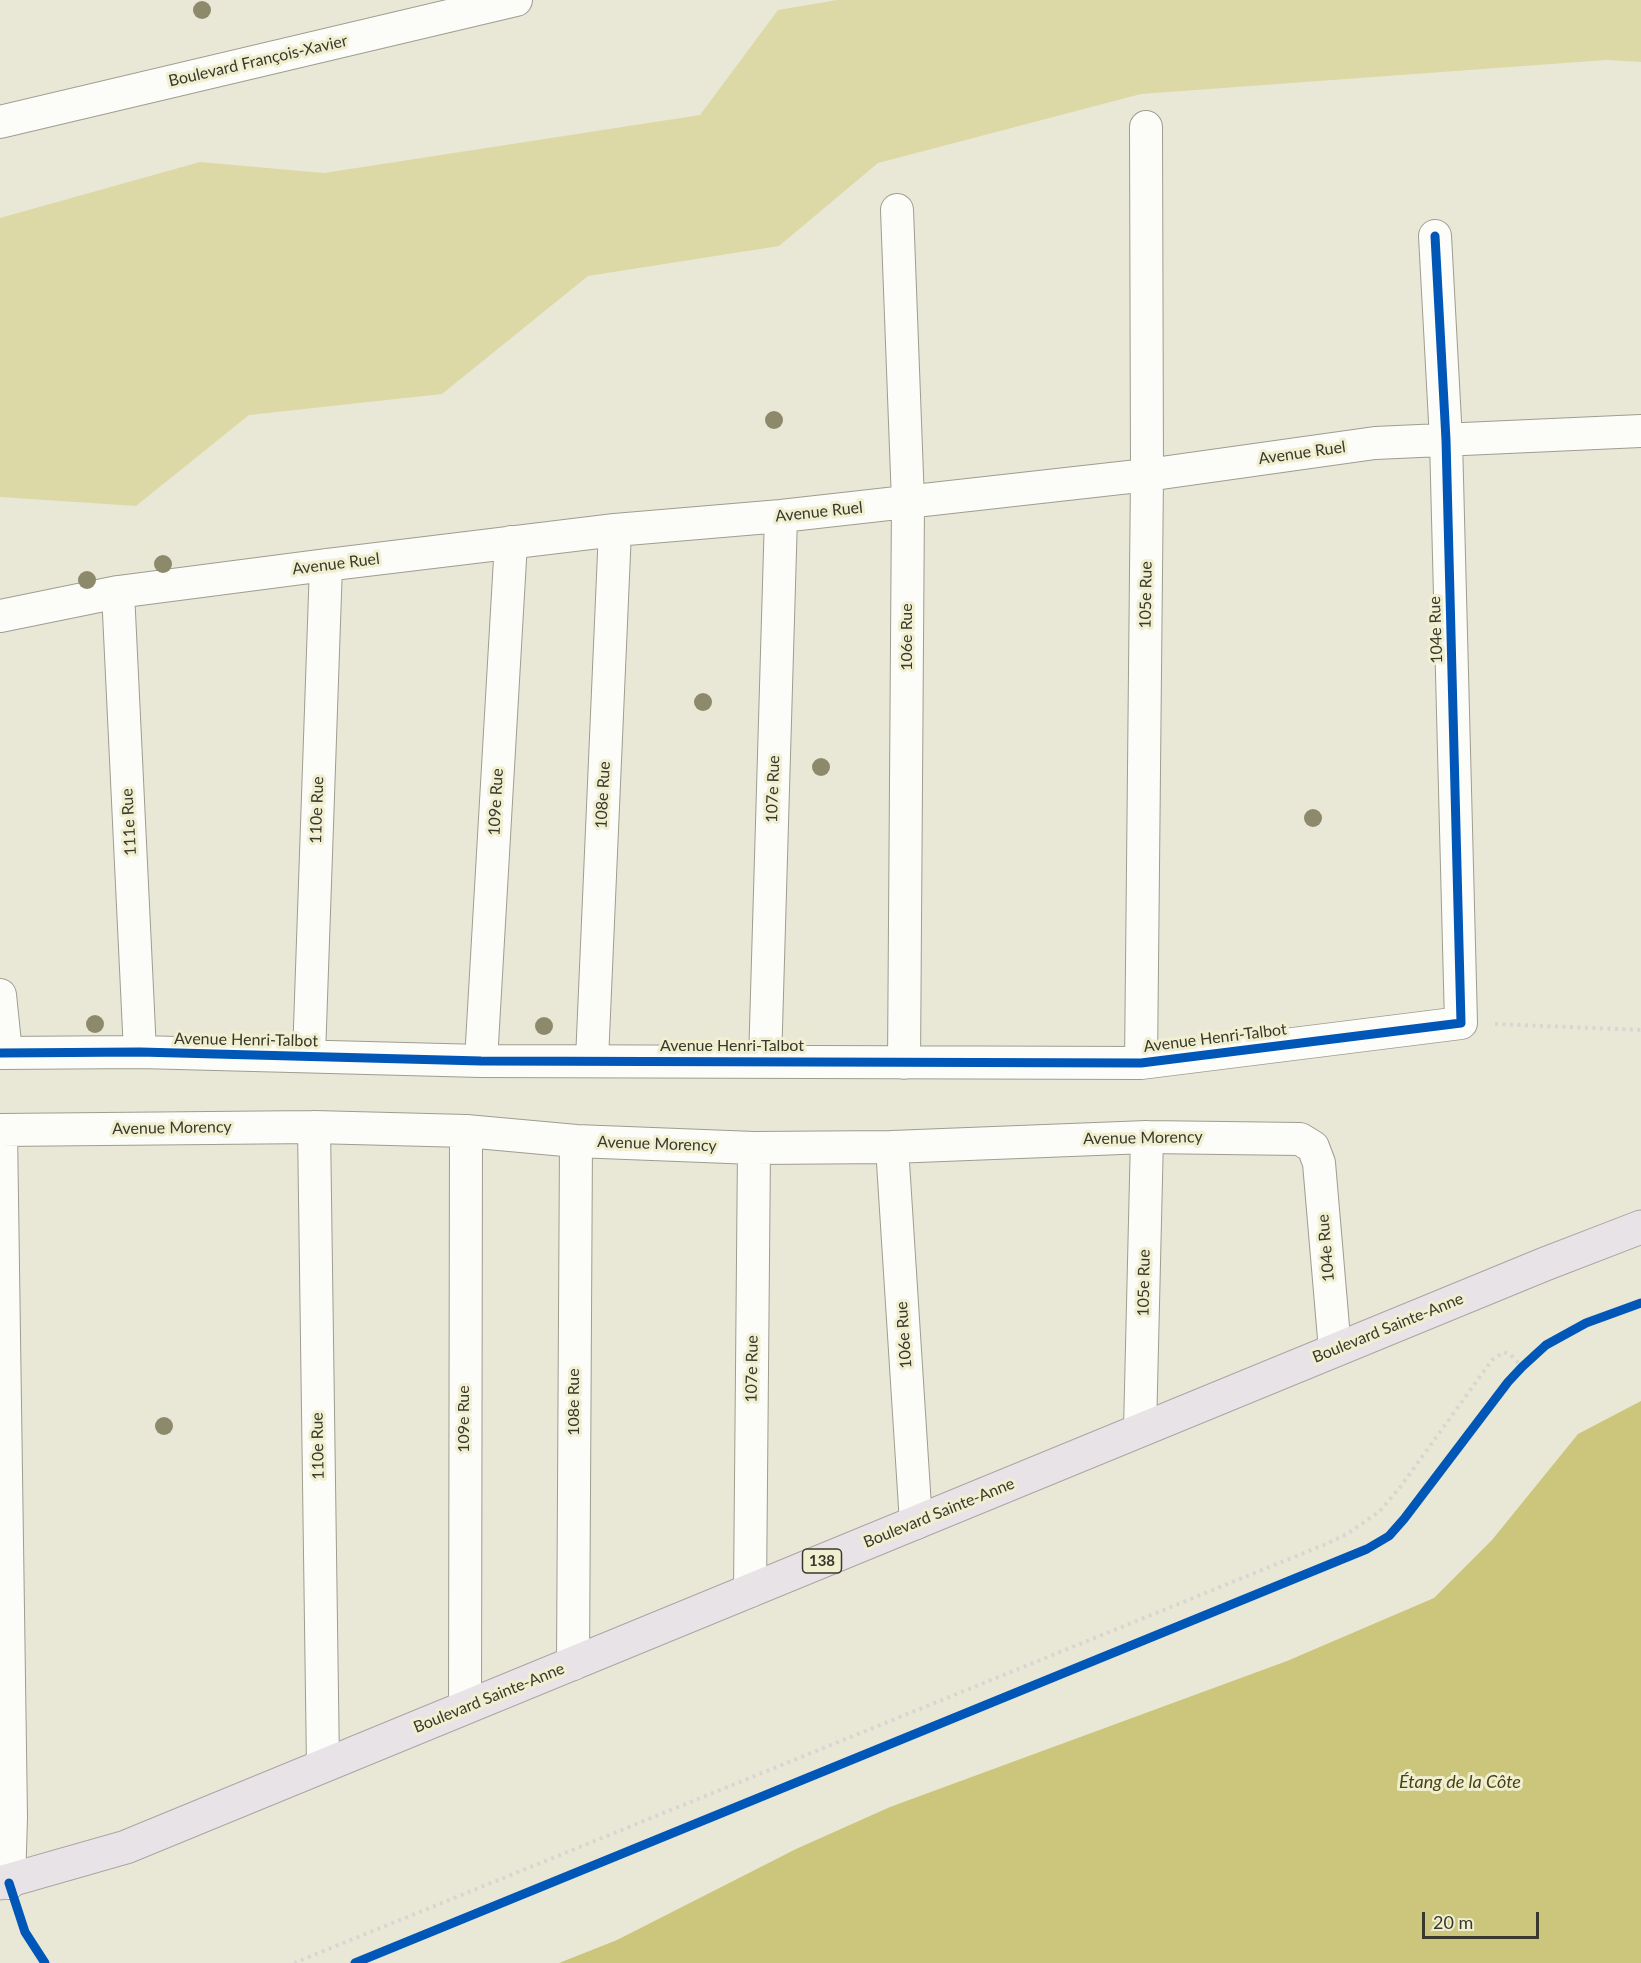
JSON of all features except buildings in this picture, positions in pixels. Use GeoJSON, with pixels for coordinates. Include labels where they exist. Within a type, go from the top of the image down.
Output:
{"type":"FeatureCollection","features":[{"type":"Feature","properties":{"kind":"main road","name":"Boulevard Sainte-Anne"},"geometry":{"type":"LineString","coordinates":[[5,1883],[126,1847],[1335,1350],[1641,1227]]}},
{"type":"Feature","properties":{"kind":"street","name":"Boulevard François-Xavier"},"geometry":{"type":"LineString","coordinates":[[0,122],[516,0]]}},
{"type":"Feature","properties":{"kind":"street","name":"105e Rue"},"geometry":{"type":"LineString","coordinates":[[1141,1063],[1147,475],[1146,127]]}},
{"type":"Feature","properties":{"kind":"street","name":"106e Rue"},"geometry":{"type":"LineString","coordinates":[[897,210],[908,502],[904,1063]]}},
{"type":"Feature","properties":{"kind":"street","name":"104e Rue"},"geometry":{"type":"LineString","coordinates":[[1435,236],[1446,440],[1461,1023]]}},
{"type":"Feature","properties":{"kind":"street","name":"Avenue Ruel"},"geometry":{"type":"LineString","coordinates":[[0,616],[118,592],[326,565],[615,530],[781,516],[1147,475],[1375,443],[1641,431]]}},
{"type":"Feature","properties":{"kind":"street","name":"107e Rue"},"geometry":{"type":"LineString","coordinates":[[765,1062],[781,516]]}},
{"type":"Feature","properties":{"kind":"street","name":"108e Rue"},"geometry":{"type":"LineString","coordinates":[[592,1060],[615,530]]}},
{"type":"Feature","properties":{"kind":"street","name":"109e Rue"},"geometry":{"type":"LineString","coordinates":[[481,1061],[511,542]]}},
{"type":"Feature","properties":{"kind":"street","name":"110e Rue"},"geometry":{"type":"LineString","coordinates":[[309,1056],[326,565]]}},
{"type":"Feature","properties":{"kind":"street","name":"111e Rue"},"geometry":{"type":"LineString","coordinates":[[118,592],[140,1052]]}},
{"type":"Feature","properties":{"kind":"street"},"geometry":{"type":"LineString","coordinates":[[0,995],[3,1053]]}},
{"type":"Feature","properties":{"kind":"street","name":"Avenue Henri-Talbot"},"geometry":{"type":"LineString","coordinates":[[3,1053],[140,1052],[481,1061],[1141,1063],[1461,1023]]}},
{"type":"Feature","properties":{"kind":"street","name":"110e Rue"},"geometry":{"type":"LineString","coordinates":[[314,1127],[323,1766]]}},
{"type":"Feature","properties":{"kind":"street","name":"Avenue Morency"},"geometry":{"type":"LineString","coordinates":[[1,1130],[314,1127],[466,1131],[576,1141],[754,1148],[892,1147],[1147,1137],[1300,1139],[1313,1147]]}},
{"type":"Feature","properties":{"kind":"street"},"geometry":{"type":"LineString","coordinates":[[1,1130],[5,1883]]}},
{"type":"Feature","properties":{"kind":"street","name":"109e Rue"},"geometry":{"type":"LineString","coordinates":[[465,1707],[466,1131]]}},
{"type":"Feature","properties":{"kind":"street","name":"105e Rue"},"geometry":{"type":"LineString","coordinates":[[1140,1430],[1147,1137]]}},
{"type":"Feature","properties":{"kind":"street","name":"108e Rue"},"geometry":{"type":"LineString","coordinates":[[573,1664],[576,1141]]}},
{"type":"Feature","properties":{"kind":"street","name":"106e Rue"},"geometry":{"type":"LineString","coordinates":[[892,1147],[916,1522]]}},
{"type":"Feature","properties":{"kind":"street","name":"104e Rue"},"geometry":{"type":"LineString","coordinates":[[1313,1147],[1319,1163],[1335,1350]]}},
{"type":"Feature","properties":{"kind":"street","name":"107e Rue"},"geometry":{"type":"LineString","coordinates":[[750,1591],[754,1148]]}},
{"type":"Feature","properties":{"kind":"path"},"geometry":{"type":"LineString","coordinates":[[1461,1023],[1641,1030]]}},
{"type":"Feature","properties":{"kind":"path"},"geometry":{"type":"LineString","coordinates":[[294,1963],[551,1861],[1337,1539],[1380,1511],[1401,1486],[1492,1360],[1504,1352],[1511,1355],[1519,1370],[1530,1359]]}},
{"type":"Feature","properties":{"kind":"path"},"geometry":{"type":"LineString","coordinates":[[1328,1528],[1336,1533],[1340,1550]]}},
{"type":"Feature","properties":{"kind":"shaded area"},"geometry":{"type":"Polygon","coordinates":[[[837,0],[1641,0],[1641,62],[1606,60],[1141,94],[878,163],[779,246],[588,276],[442,394],[249,415],[136,506],[0,497],[0,218],[200,162],[324,173],[700,115],[778,10],[837,0]]]}},
{"type":"Feature","properties":{"kind":"water","name":"Étang de la Côte"},"geometry":{"type":"Polygon","coordinates":[[[1641,1401],[1641,1963],[559,1963],[617,1940],[796,1849],[890,1807],[1287,1661],[1434,1598],[1492,1540],[1578,1434],[1641,1401]]]}},
{"type":"Feature","properties":{"kind":"cycle path"},"geometry":{"type":"LineString","coordinates":[[0,1053],[140,1052],[481,1061],[1141,1063],[1461,1023],[1446,440],[1435,236]]}},
{"type":"Feature","properties":{"kind":"cycle path"},"geometry":{"type":"LineString","coordinates":[[355,1963],[1367,1549],[1389,1536],[1404,1519],[1508,1382],[1546,1345],[1586,1323],[1641,1303]]}},
{"type":"Feature","properties":{"kind":"cycle path"},"geometry":{"type":"LineString","coordinates":[[9,1883],[25,1932],[45,1963]]}}]}
